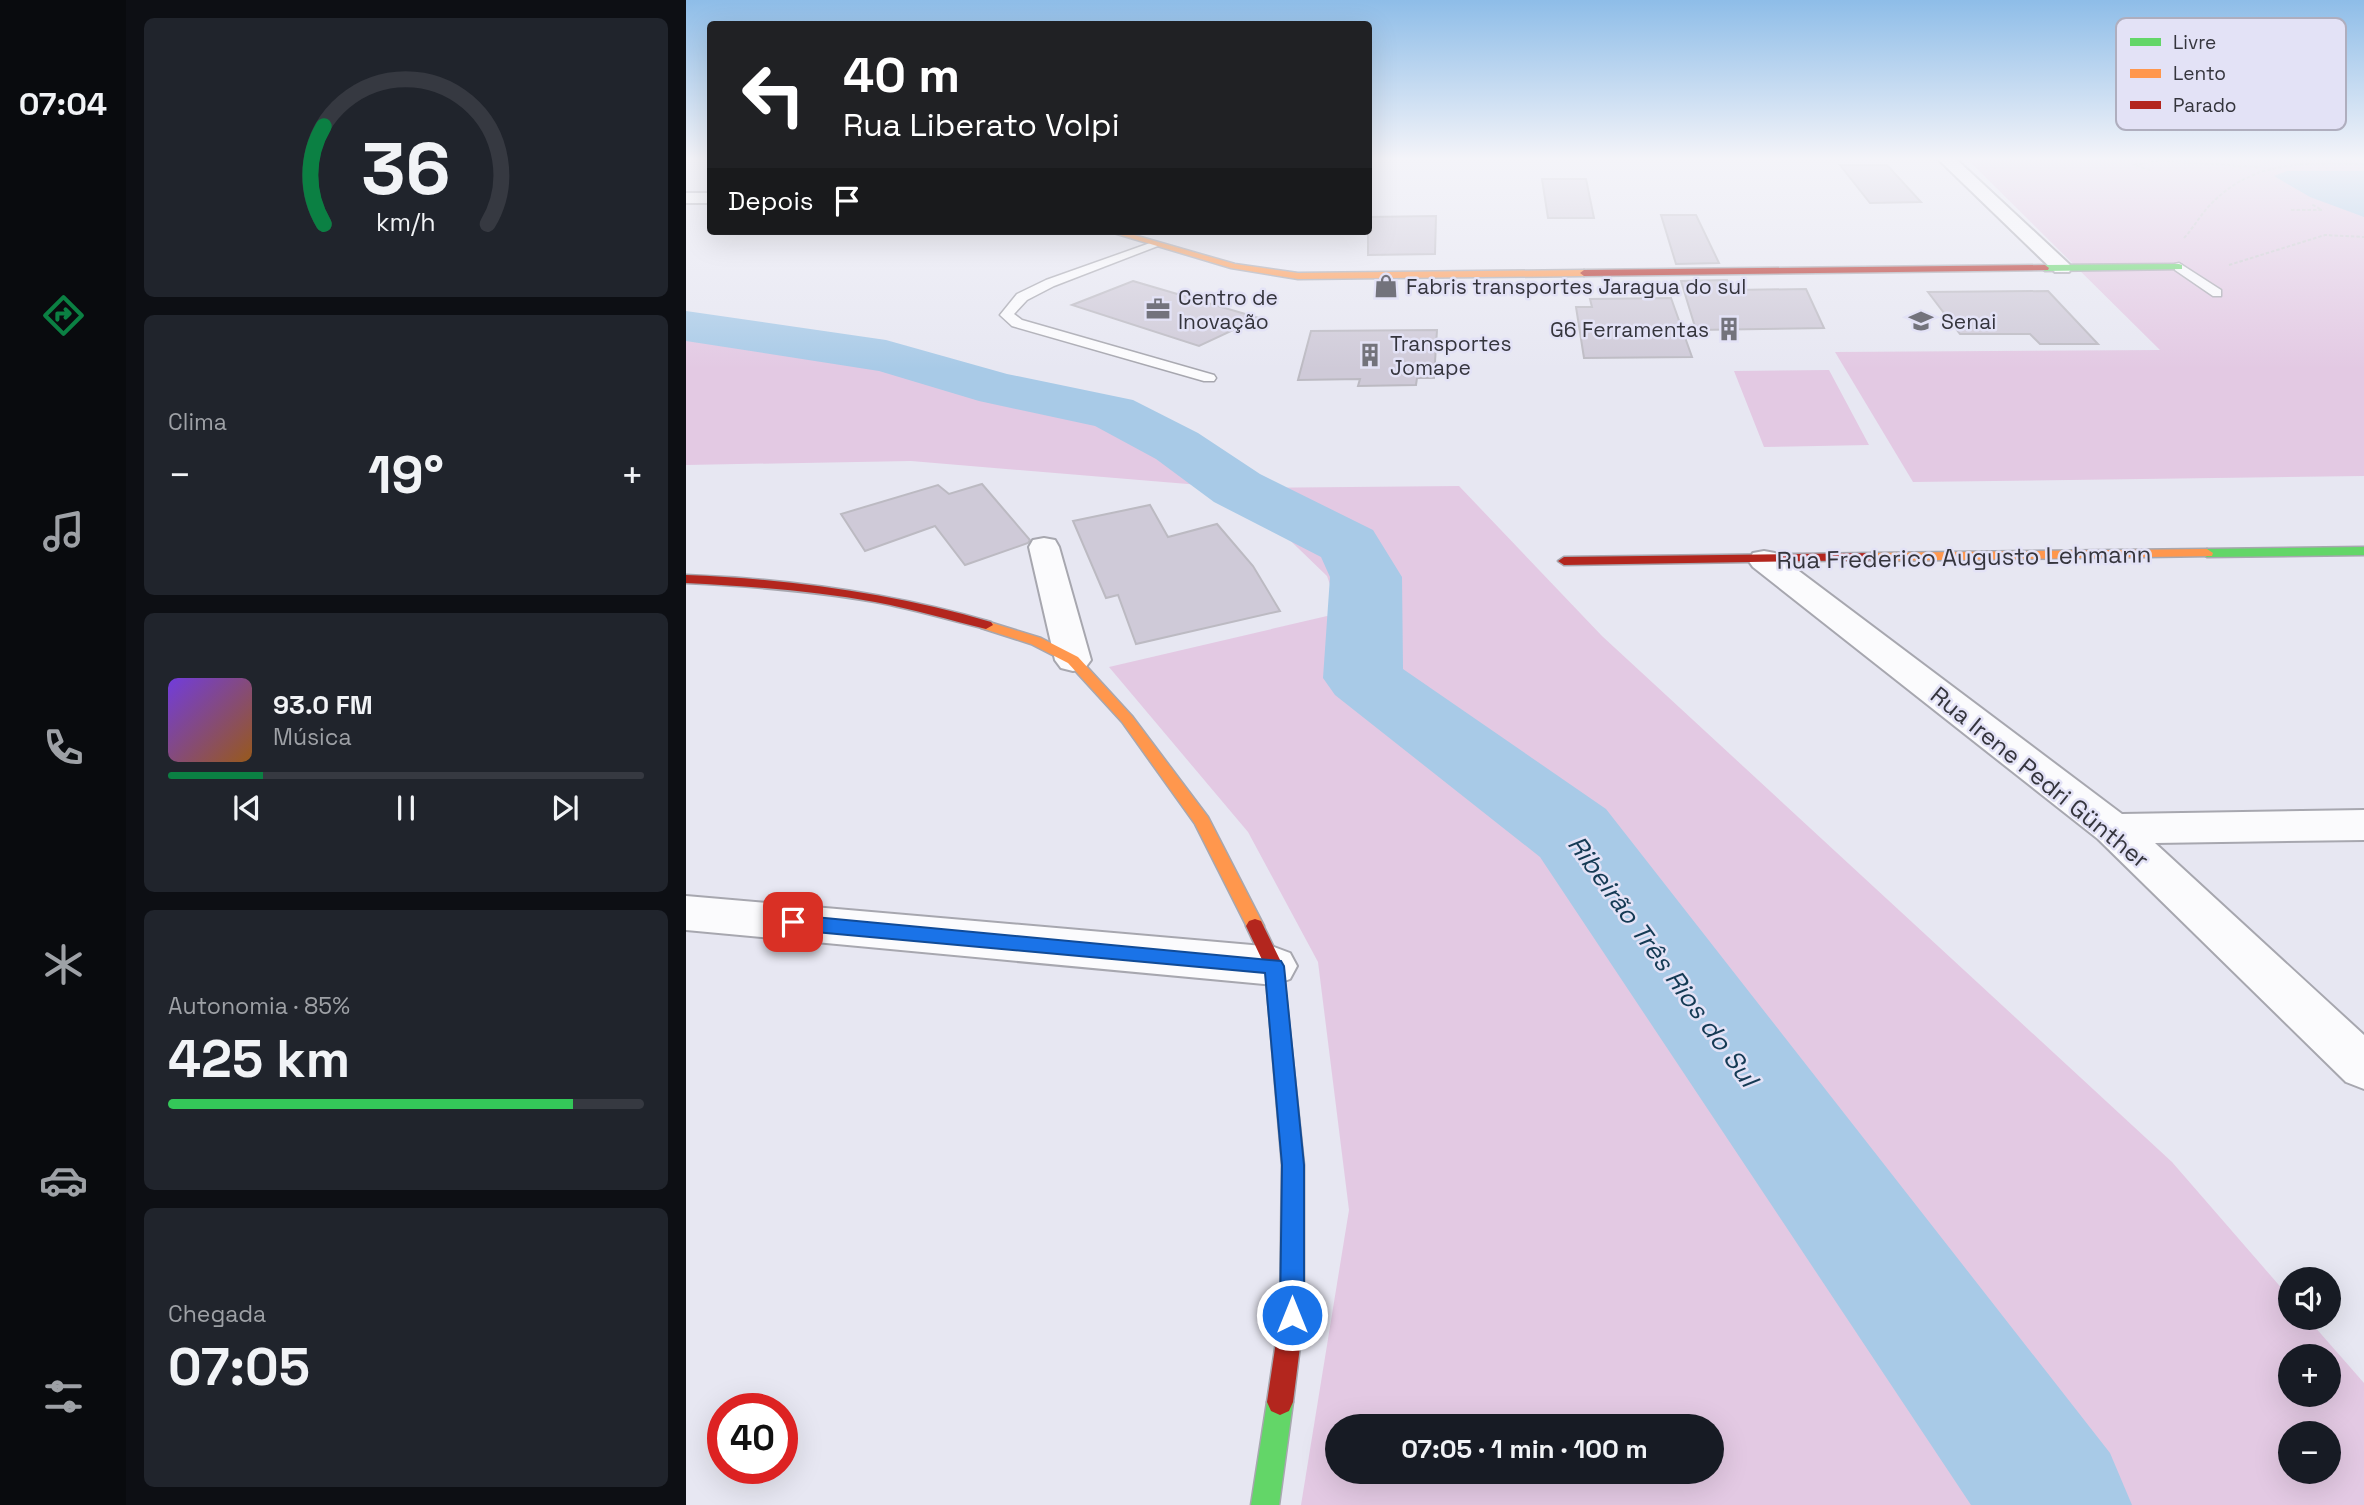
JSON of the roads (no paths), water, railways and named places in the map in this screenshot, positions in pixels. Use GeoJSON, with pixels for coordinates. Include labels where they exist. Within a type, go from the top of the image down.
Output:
{"type":"FeatureCollection","features":[{"type":"Feature","properties":{"kind":"street"},"geometry":{"type":"LineString","coordinates":[[2020,228],[2062,268]]}},
{"type":"Feature","properties":{"kind":"street"},"geometry":{"type":"LineString","coordinates":[[1125,235],[1264,272],[1332,277],[2062,268],[2183,270]]}},
{"type":"Feature","properties":{"kind":"street"},"geometry":{"type":"LineString","coordinates":[[1044,547],[1073,660]]}},
{"type":"Feature","properties":{"kind":"street","name":"Rua Frederico Augusto Lehmann"},"geometry":{"type":"LineString","coordinates":[[1564,561],[2364,551]]}},
{"type":"Feature","properties":{"kind":"street","name":"Rua Irene Pedri Günther"},"geometry":{"type":"LineString","coordinates":[[1764,560],[2113,830],[2364,1067]]}},
{"type":"Feature","properties":{"kind":"street"},"geometry":{"type":"LineString","coordinates":[[686,579],[720,580],[895,600],[1036,640],[1073,660],[1127,719],[1202,821],[1274,966],[1293,1165],[1292,1315],[1265,1505]]}},
{"type":"Feature","properties":{"kind":"street"},"geometry":{"type":"LineString","coordinates":[[2113,830],[2364,825]]}},
{"type":"Feature","properties":{"kind":"street"},"geometry":{"type":"LineString","coordinates":[[686,913],[1274,966]]}},
{"type":"Feature","properties":{"kind":"lane"},"geometry":{"type":"LineString","coordinates":[[1157,244],[1050,283],[1022,297],[1007,315],[1017,323],[1209,377]]}},
{"type":"Feature","properties":{"kind":"lane"},"geometry":{"type":"LineString","coordinates":[[2183,270],[2217,293]]}},
{"type":"Feature","properties":{"kind":"waterway","name":"Ribeirão Três Rios do Sul"},"geometry":{"type":"LineString","coordinates":[[686,326],[886,356],[999,389],[1113,412],[1177,446],[1237,488],[1349,545],[1366,577],[1363,678],[1573,833],[2058,1505]]}},
{"type":"Feature","properties":{"kind":"place","name":"Fabris transportes Jaragua do sul"},"geometry":{"type":"Point","coordinates":[1386,286]}},
{"type":"Feature","properties":{"kind":"place","name":"Centro de Inovação"},"geometry":{"type":"Point","coordinates":[1158,309]}},
{"type":"Feature","properties":{"kind":"place","name":"Senai"},"geometry":{"type":"Point","coordinates":[1921,321]}},
{"type":"Feature","properties":{"kind":"place","name":"G6 Ferramentas"},"geometry":{"type":"Point","coordinates":[1729,329]}},
{"type":"Feature","properties":{"kind":"place","name":"Transportes Jomape"},"geometry":{"type":"Point","coordinates":[1370,355]}}]}
